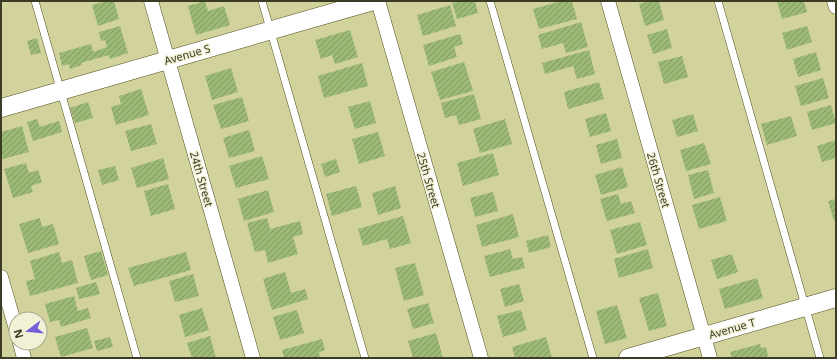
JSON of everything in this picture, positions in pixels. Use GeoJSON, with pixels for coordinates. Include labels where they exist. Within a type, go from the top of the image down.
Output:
{"type":"FeatureCollection","features":[{"type":"Feature","properties":{"kind":"street","name":"24th Street"},"geometry":{"type":"LineString","coordinates":[[151,1],[253,358]]}},
{"type":"Feature","properties":{"kind":"street","name":"Avenue S"},"geometry":{"type":"LineString","coordinates":[[1,108],[373,1]]}},
{"type":"Feature","properties":{"kind":"street","name":"25th Street"},"geometry":{"type":"LineString","coordinates":[[378,1],[481,358]]}},
{"type":"Feature","properties":{"kind":"street","name":"26th Street"},"geometry":{"type":"LineString","coordinates":[[608,1],[710,358]]}},
{"type":"Feature","properties":{"kind":"street"},"geometry":{"type":"LineString","coordinates":[[834,1],[836,7]]}},
{"type":"Feature","properties":{"kind":"street"},"geometry":{"type":"LineString","coordinates":[[1,277],[11,311]]}},
{"type":"Feature","properties":{"kind":"street","name":"Avenue T"},"geometry":{"type":"LineString","coordinates":[[628,358],[836,298]]}},
{"type":"Feature","properties":{"kind":"lane"},"geometry":{"type":"LineString","coordinates":[[36,1],[137,358]]}},
{"type":"Feature","properties":{"kind":"lane"},"geometry":{"type":"LineString","coordinates":[[262,1],[365,358]]}},
{"type":"Feature","properties":{"kind":"lane"},"geometry":{"type":"LineString","coordinates":[[490,1],[593,358]]}},
{"type":"Feature","properties":{"kind":"lane"},"geometry":{"type":"LineString","coordinates":[[718,1],[820,358]]}},
{"type":"Feature","properties":{"kind":"building"},"geometry":{"type":"Polygon","coordinates":[[[107,1],[114,1],[119,19],[98,26],[92,5],[107,1]]]}},
{"type":"Feature","properties":{"kind":"building"},"geometry":{"type":"Polygon","coordinates":[[[205,1],[208,11],[224,6],[230,25],[196,35],[188,6],[205,1]]]}},
{"type":"Feature","properties":{"kind":"building"},"geometry":{"type":"Polygon","coordinates":[[[461,1],[475,1],[478,13],[457,19],[452,3],[461,1]]]}},
{"type":"Feature","properties":{"kind":"building"},"geometry":{"type":"Polygon","coordinates":[[[562,1],[572,1],[577,19],[539,29],[533,9],[562,1]]]}},
{"type":"Feature","properties":{"kind":"building"},"geometry":{"type":"Polygon","coordinates":[[[650,1],[659,1],[664,20],[645,26],[639,4],[650,1]]]}},
{"type":"Feature","properties":{"kind":"building"},"geometry":{"type":"Polygon","coordinates":[[[777,1],[804,1],[807,12],[782,19],[777,1]]]}},
{"type":"Feature","properties":{"kind":"building"},"geometry":{"type":"Polygon","coordinates":[[[450,5],[456,26],[423,36],[417,15],[450,5]]]}},
{"type":"Feature","properties":{"kind":"building"},"geometry":{"type":"Polygon","coordinates":[[[581,22],[588,47],[566,53],[563,43],[542,49],[538,35],[581,22]]]}},
{"type":"Feature","properties":{"kind":"building"},"geometry":{"type":"Polygon","coordinates":[[[120,26],[128,53],[110,59],[109,55],[81,63],[82,65],[70,69],[69,64],[62,66],[59,53],[91,44],[93,52],[107,47],[105,40],[101,41],[99,32],[120,26]]]}},
{"type":"Feature","properties":{"kind":"building"},"geometry":{"type":"Polygon","coordinates":[[[807,26],[812,42],[787,50],[782,33],[807,26]]]}},
{"type":"Feature","properties":{"kind":"building"},"geometry":{"type":"Polygon","coordinates":[[[667,29],[672,48],[653,54],[647,35],[667,29]]]}},
{"type":"Feature","properties":{"kind":"building"},"geometry":{"type":"Polygon","coordinates":[[[350,30],[358,57],[335,64],[332,55],[321,59],[315,40],[350,30]]]}},
{"type":"Feature","properties":{"kind":"building"},"geometry":{"type":"Polygon","coordinates":[[[460,34],[463,44],[454,47],[457,57],[429,66],[423,45],[460,34]]]}},
{"type":"Feature","properties":{"kind":"building"},"geometry":{"type":"Polygon","coordinates":[[[37,38],[41,53],[31,55],[27,41],[37,38]]]}},
{"type":"Feature","properties":{"kind":"building"},"geometry":{"type":"Polygon","coordinates":[[[589,50],[595,74],[577,79],[573,66],[545,74],[542,63],[589,50]]]}},
{"type":"Feature","properties":{"kind":"building"},"geometry":{"type":"Polygon","coordinates":[[[816,52],[821,70],[798,77],[793,59],[816,52]]]}},
{"type":"Feature","properties":{"kind":"building"},"geometry":{"type":"Polygon","coordinates":[[[682,56],[688,77],[664,84],[658,62],[682,56]]]}},
{"type":"Feature","properties":{"kind":"building"},"geometry":{"type":"Polygon","coordinates":[[[464,62],[473,91],[440,100],[431,72],[464,62]]]}},
{"type":"Feature","properties":{"kind":"building"},"geometry":{"type":"Polygon","coordinates":[[[362,63],[368,86],[324,98],[318,76],[362,63]]]}},
{"type":"Feature","properties":{"kind":"building"},"geometry":{"type":"Polygon","coordinates":[[[231,68],[238,92],[212,100],[205,76],[231,68]]]}},
{"type":"Feature","properties":{"kind":"building"},"geometry":{"type":"Polygon","coordinates":[[[823,78],[829,98],[801,106],[795,86],[823,78]]]}},
{"type":"Feature","properties":{"kind":"building"},"geometry":{"type":"Polygon","coordinates":[[[599,82],[604,99],[568,109],[564,92],[599,82]]]}},
{"type":"Feature","properties":{"kind":"building"},"geometry":{"type":"Polygon","coordinates":[[[141,89],[149,115],[116,125],[111,107],[121,104],[119,96],[141,89]]]}},
{"type":"Feature","properties":{"kind":"building"},"geometry":{"type":"Polygon","coordinates":[[[474,94],[481,119],[459,125],[456,115],[445,118],[441,103],[474,94]]]}},
{"type":"Feature","properties":{"kind":"building"},"geometry":{"type":"Polygon","coordinates":[[[242,97],[249,121],[221,129],[213,105],[242,97]]]}},
{"type":"Feature","properties":{"kind":"building"},"geometry":{"type":"Polygon","coordinates":[[[370,101],[376,123],[355,129],[348,107],[370,101]]]}},
{"type":"Feature","properties":{"kind":"building"},"geometry":{"type":"Polygon","coordinates":[[[88,102],[93,118],[75,123],[70,108],[88,102]]]}},
{"type":"Feature","properties":{"kind":"building"},"geometry":{"type":"Polygon","coordinates":[[[831,105],[836,123],[812,130],[807,112],[831,105]]]}},
{"type":"Feature","properties":{"kind":"building"},"geometry":{"type":"Polygon","coordinates":[[[606,113],[611,131],[590,137],[585,119],[606,113]]]}},
{"type":"Feature","properties":{"kind":"building"},"geometry":{"type":"Polygon","coordinates":[[[693,114],[698,131],[677,137],[672,120],[693,114]]]}},
{"type":"Feature","properties":{"kind":"building"},"geometry":{"type":"Polygon","coordinates":[[[791,116],[797,136],[767,145],[761,124],[791,116]]]}},
{"type":"Feature","properties":{"kind":"building"},"geometry":{"type":"Polygon","coordinates":[[[37,119],[40,127],[59,121],[62,132],[33,141],[27,122],[37,119]]]}},
{"type":"Feature","properties":{"kind":"building"},"geometry":{"type":"Polygon","coordinates":[[[505,119],[512,144],[480,153],[473,129],[505,119]]]}},
{"type":"Feature","properties":{"kind":"building"},"geometry":{"type":"Polygon","coordinates":[[[151,124],[157,144],[131,151],[125,131],[151,124]]]}},
{"type":"Feature","properties":{"kind":"building"},"geometry":{"type":"Polygon","coordinates":[[[22,126],[29,152],[3,159],[1,152],[1,132],[22,126]]]}},
{"type":"Feature","properties":{"kind":"building"},"geometry":{"type":"Polygon","coordinates":[[[249,130],[255,151],[229,158],[223,138],[249,130]]]}},
{"type":"Feature","properties":{"kind":"building"},"geometry":{"type":"Polygon","coordinates":[[[378,132],[385,156],[359,164],[352,139],[378,132]]]}},
{"type":"Feature","properties":{"kind":"building"},"geometry":{"type":"Polygon","coordinates":[[[617,139],[622,158],[601,164],[596,145],[617,139]]]}},
{"type":"Feature","properties":{"kind":"building"},"geometry":{"type":"Polygon","coordinates":[[[836,140],[836,158],[822,162],[817,146],[836,140]]]}},
{"type":"Feature","properties":{"kind":"building"},"geometry":{"type":"Polygon","coordinates":[[[704,143],[711,164],[686,171],[680,150],[704,143]]]}},
{"type":"Feature","properties":{"kind":"building"},"geometry":{"type":"Polygon","coordinates":[[[493,153],[499,175],[463,186],[457,163],[493,153]]]}},
{"type":"Feature","properties":{"kind":"building"},"geometry":{"type":"Polygon","coordinates":[[[262,156],[269,179],[236,188],[229,166],[262,156]]]}},
{"type":"Feature","properties":{"kind":"building"},"geometry":{"type":"Polygon","coordinates":[[[163,158],[169,179],[137,188],[131,168],[163,158]]]}},
{"type":"Feature","properties":{"kind":"building"},"geometry":{"type":"Polygon","coordinates":[[[336,159],[340,172],[325,177],[321,164],[336,159]]]}},
{"type":"Feature","properties":{"kind":"building"},"geometry":{"type":"Polygon","coordinates":[[[26,163],[29,173],[38,170],[42,182],[31,186],[33,192],[13,198],[4,169],[26,163]]]}},
{"type":"Feature","properties":{"kind":"building"},"geometry":{"type":"Polygon","coordinates":[[[115,166],[119,180],[102,185],[98,170],[115,166]]]}},
{"type":"Feature","properties":{"kind":"building"},"geometry":{"type":"Polygon","coordinates":[[[622,167],[628,187],[601,195],[595,175],[622,167]]]}},
{"type":"Feature","properties":{"kind":"building"},"geometry":{"type":"Polygon","coordinates":[[[708,170],[714,193],[694,199],[688,175],[708,170]]]}},
{"type":"Feature","properties":{"kind":"building"},"geometry":{"type":"Polygon","coordinates":[[[168,184],[175,209],[151,216],[144,191],[168,184]]]}},
{"type":"Feature","properties":{"kind":"building"},"geometry":{"type":"Polygon","coordinates":[[[356,186],[362,207],[332,216],[326,194],[356,186]]]}},
{"type":"Feature","properties":{"kind":"building"},"geometry":{"type":"Polygon","coordinates":[[[395,186],[401,208],[378,215],[372,193],[395,186]]]}},
{"type":"Feature","properties":{"kind":"building"},"geometry":{"type":"Polygon","coordinates":[[[268,190],[274,212],[244,221],[238,199],[268,190]]]}},
{"type":"Feature","properties":{"kind":"building"},"geometry":{"type":"Polygon","coordinates":[[[493,192],[498,211],[475,217],[470,198],[493,192]]]}},
{"type":"Feature","properties":{"kind":"building"},"geometry":{"type":"Polygon","coordinates":[[[618,194],[621,204],[631,201],[635,213],[607,221],[600,199],[618,194]]]}},
{"type":"Feature","properties":{"kind":"building"},"geometry":{"type":"Polygon","coordinates":[[[720,197],[727,221],[699,229],[692,205],[720,197]]]}},
{"type":"Feature","properties":{"kind":"building"},"geometry":{"type":"Polygon","coordinates":[[[836,199],[836,221],[834,221],[828,201],[836,199]]]}},
{"type":"Feature","properties":{"kind":"building"},"geometry":{"type":"Polygon","coordinates":[[[513,214],[519,237],[482,247],[476,225],[513,214]]]}},
{"type":"Feature","properties":{"kind":"building"},"geometry":{"type":"Polygon","coordinates":[[[403,216],[411,243],[390,249],[387,239],[363,246],[358,229],[403,216]]]}},
{"type":"Feature","properties":{"kind":"building"},"geometry":{"type":"Polygon","coordinates":[[[40,218],[42,227],[53,224],[59,244],[28,253],[19,224],[40,218]]]}},
{"type":"Feature","properties":{"kind":"building"},"geometry":{"type":"Polygon","coordinates":[[[267,218],[270,229],[300,221],[303,234],[293,237],[298,254],[268,263],[265,250],[255,252],[247,223],[267,218]]]}},
{"type":"Feature","properties":{"kind":"building"},"geometry":{"type":"Polygon","coordinates":[[[640,222],[647,245],[617,254],[610,230],[640,222]]]}},
{"type":"Feature","properties":{"kind":"building"},"geometry":{"type":"Polygon","coordinates":[[[548,235],[551,247],[529,253],[526,241],[548,235]]]}},
{"type":"Feature","properties":{"kind":"building"},"geometry":{"type":"Polygon","coordinates":[[[510,249],[513,259],[522,257],[525,268],[490,277],[484,256],[510,249]]]}},
{"type":"Feature","properties":{"kind":"building"},"geometry":{"type":"Polygon","coordinates":[[[648,249],[653,268],[619,278],[614,259],[648,249]]]}},
{"type":"Feature","properties":{"kind":"building"},"geometry":{"type":"Polygon","coordinates":[[[101,251],[108,275],[91,280],[84,256],[101,251]]]}},
{"type":"Feature","properties":{"kind":"building"},"geometry":{"type":"Polygon","coordinates":[[[59,252],[62,263],[72,260],[78,283],[30,296],[26,281],[35,279],[30,261],[59,252]]]}},
{"type":"Feature","properties":{"kind":"building"},"geometry":{"type":"Polygon","coordinates":[[[186,252],[191,270],[134,286],[128,268],[186,252]]]}},
{"type":"Feature","properties":{"kind":"building"},"geometry":{"type":"Polygon","coordinates":[[[732,254],[738,272],[717,279],[711,260],[732,254]]]}},
{"type":"Feature","properties":{"kind":"building"},"geometry":{"type":"Polygon","coordinates":[[[415,263],[424,295],[404,301],[395,268],[415,263]]]}},
{"type":"Feature","properties":{"kind":"building"},"geometry":{"type":"Polygon","coordinates":[[[285,272],[291,293],[305,289],[308,299],[272,310],[263,279],[285,272]]]}},
{"type":"Feature","properties":{"kind":"building"},"geometry":{"type":"Polygon","coordinates":[[[193,274],[199,296],[175,302],[169,281],[193,274]]]}},
{"type":"Feature","properties":{"kind":"building"},"geometry":{"type":"Polygon","coordinates":[[[757,278],[763,298],[725,309],[719,289],[757,278]]]}},
{"type":"Feature","properties":{"kind":"building"},"geometry":{"type":"Polygon","coordinates":[[[96,282],[100,294],[79,299],[76,288],[96,282]]]}},
{"type":"Feature","properties":{"kind":"building"},"geometry":{"type":"Polygon","coordinates":[[[519,284],[524,301],[505,307],[500,289],[519,284]]]}},
{"type":"Feature","properties":{"kind":"building"},"geometry":{"type":"Polygon","coordinates":[[[658,293],[667,326],[649,331],[639,298],[658,293]]]}},
{"type":"Feature","properties":{"kind":"building"},"geometry":{"type":"Polygon","coordinates":[[[74,296],[78,311],[88,308],[91,318],[61,327],[59,320],[50,322],[45,304],[74,296]]]}},
{"type":"Feature","properties":{"kind":"building"},"geometry":{"type":"Polygon","coordinates":[[[428,303],[434,323],[413,329],[407,309],[428,303]]]}},
{"type":"Feature","properties":{"kind":"building"},"geometry":{"type":"Polygon","coordinates":[[[617,305],[627,338],[605,344],[596,311],[617,305]]]}},
{"type":"Feature","properties":{"kind":"building"},"geometry":{"type":"Polygon","coordinates":[[[202,308],[209,330],[185,337],[179,315],[202,308]]]}},
{"type":"Feature","properties":{"kind":"building"},"geometry":{"type":"Polygon","coordinates":[[[297,310],[304,333],[280,340],[273,317],[297,310]]]}},
{"type":"Feature","properties":{"kind":"building"},"geometry":{"type":"Polygon","coordinates":[[[521,310],[527,330],[503,337],[497,316],[521,310]]]}},
{"type":"Feature","properties":{"kind":"building"},"geometry":{"type":"Polygon","coordinates":[[[87,328],[93,348],[61,357],[55,337],[87,328]]]}},
{"type":"Feature","properties":{"kind":"building"},"geometry":{"type":"Polygon","coordinates":[[[436,333],[443,358],[413,358],[408,341],[436,333]]]}},
{"type":"Feature","properties":{"kind":"building"},"geometry":{"type":"Polygon","coordinates":[[[210,336],[216,358],[192,358],[187,343],[210,336]]]}},
{"type":"Feature","properties":{"kind":"building"},"geometry":{"type":"Polygon","coordinates":[[[110,337],[113,347],[97,351],[94,341],[110,337]]]}},
{"type":"Feature","properties":{"kind":"building"},"geometry":{"type":"Polygon","coordinates":[[[546,337],[552,358],[515,358],[512,347],[546,337]]]}},
{"type":"Feature","properties":{"kind":"building"},"geometry":{"type":"Polygon","coordinates":[[[322,339],[325,350],[319,352],[320,358],[284,358],[282,350],[322,339]]]}},
{"type":"Feature","properties":{"kind":"building"},"geometry":{"type":"Polygon","coordinates":[[[760,344],[761,348],[766,347],[768,356],[763,358],[732,358],[730,352],[760,344]]]}}]}
